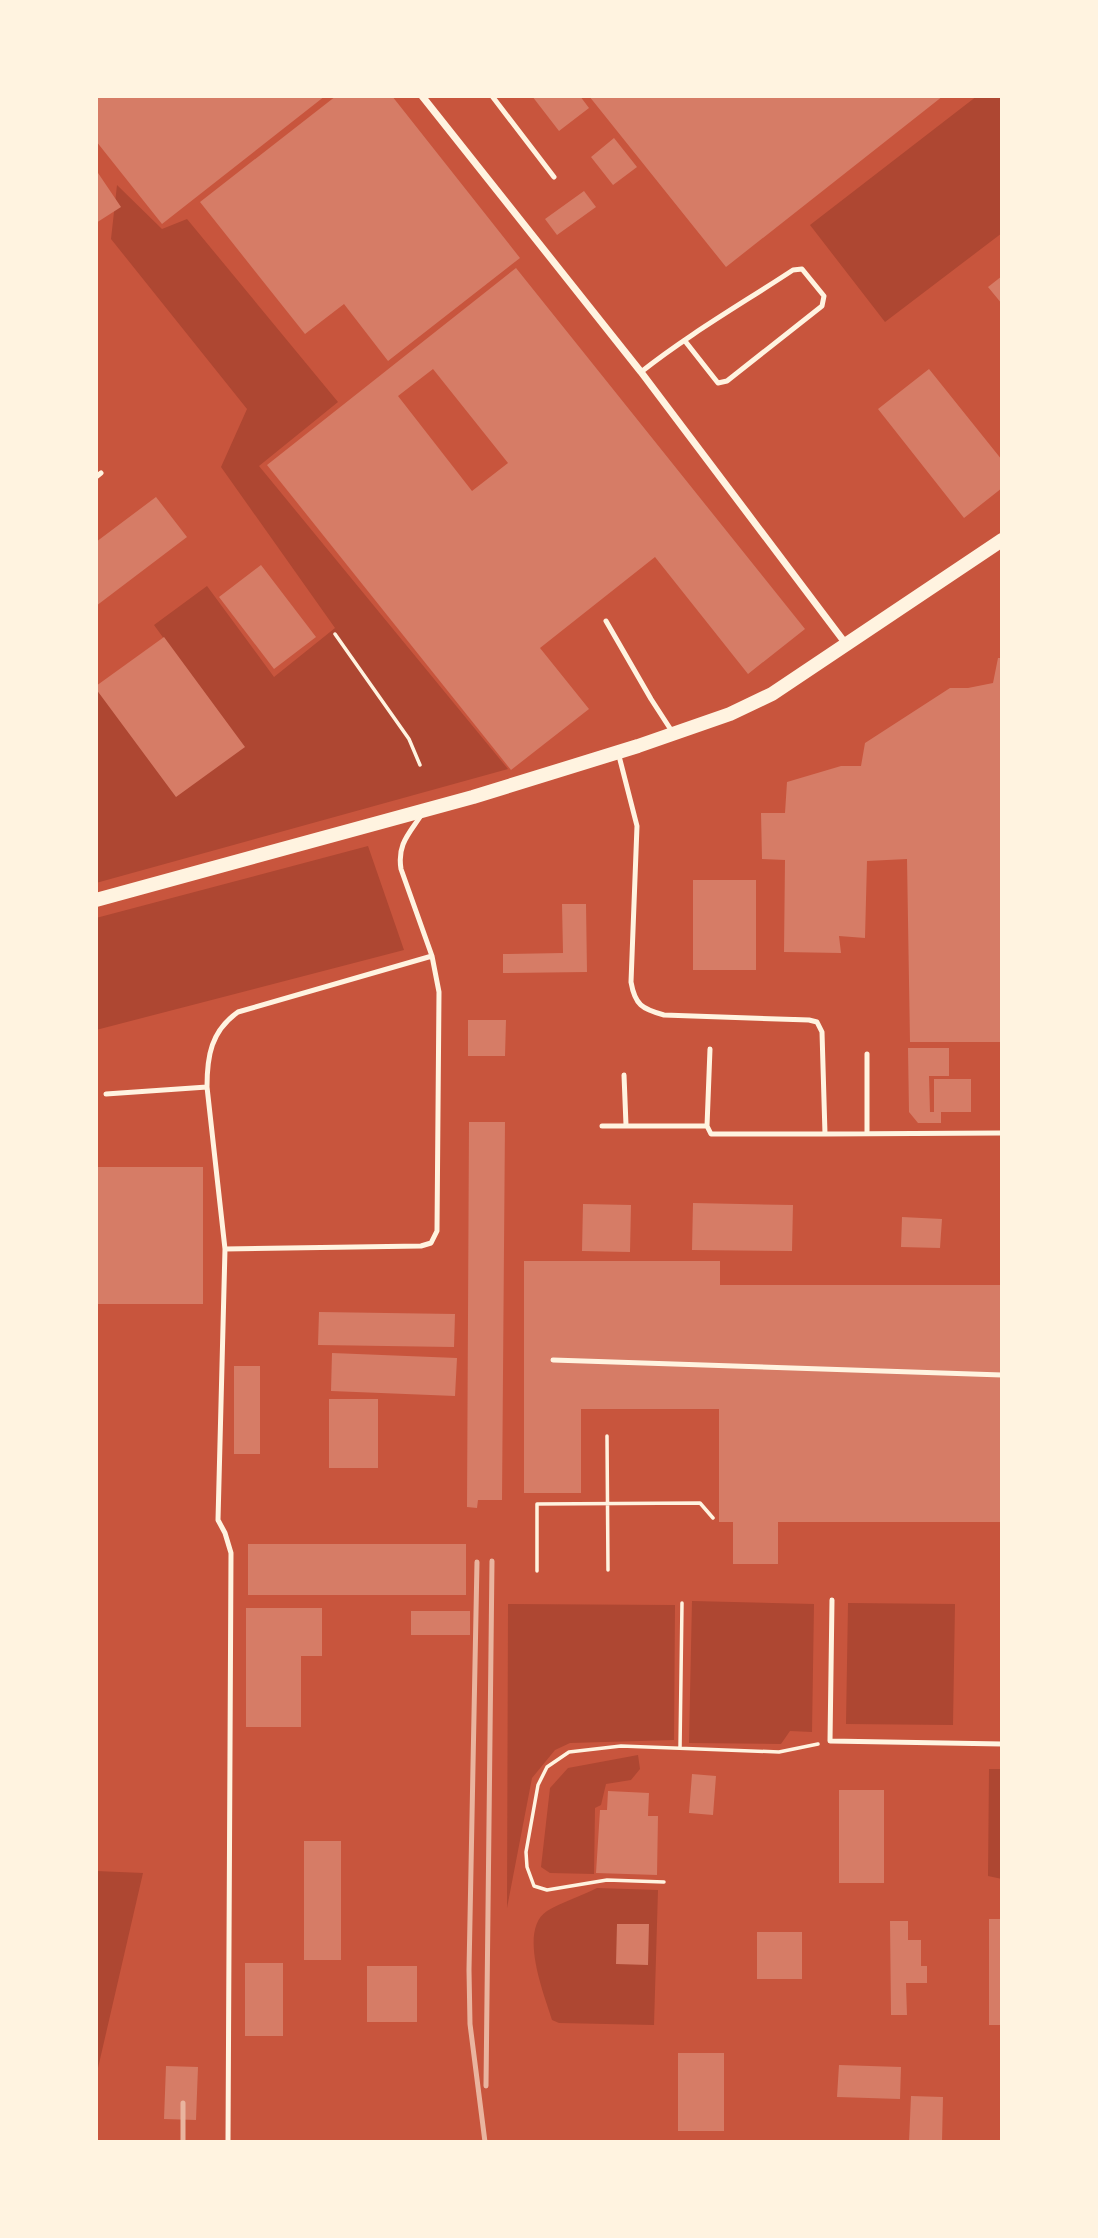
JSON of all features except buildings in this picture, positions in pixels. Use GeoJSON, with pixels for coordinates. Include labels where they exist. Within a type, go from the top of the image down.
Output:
{"type":"FeatureCollection","features":[{"type":"Feature","properties":{"kind":"main road"},"geometry":{"type":"LineString","coordinates":[[96,900],[424,810],[618,752],[730,714],[772,694],[1002,540]]}},
{"type":"Feature","properties":{"kind":"street"},"geometry":{"type":"LineString","coordinates":[[422,96],[641,372],[846,644]]}},
{"type":"Feature","properties":{"kind":"lane"},"geometry":{"type":"LineString","coordinates":[[492,96],[554,177]]}},
{"type":"Feature","properties":{"kind":"lane"},"geometry":{"type":"LineString","coordinates":[[641,372],[685,341],[793,270],[802,269],[824,296],[822,306],[721,383],[718,383],[685,341]]}},
{"type":"Feature","properties":{"kind":"lane"},"geometry":{"type":"LineString","coordinates":[[606,621],[673,733]]}},
{"type":"Feature","properties":{"kind":"lane"},"geometry":{"type":"LineString","coordinates":[[618,752],[637,826],[631,982],[633,994],[639,1005],[664,1015],[817,1022],[822,1032],[825,1134]]}},
{"type":"Feature","properties":{"kind":"lane"},"geometry":{"type":"LineString","coordinates":[[225,1248],[421,1246],[430,1243],[437,1231],[439,992],[432,956],[401,869],[399,855],[403,842],[424,810]]}},
{"type":"Feature","properties":{"kind":"lane"},"geometry":{"type":"LineString","coordinates":[[228,2142],[231,1553],[218,1520],[225,1248],[207,1087],[207,1060],[223,1026],[238,1012],[432,956]]}},
{"type":"Feature","properties":{"kind":"lane"},"geometry":{"type":"LineString","coordinates":[[710,1049],[707,1126],[714,1135],[1002,1133]]}},
{"type":"Feature","properties":{"kind":"lane"},"geometry":{"type":"LineString","coordinates":[[867,1054],[867,1134]]}},
{"type":"Feature","properties":{"kind":"lane"},"geometry":{"type":"LineString","coordinates":[[624,1075],[626,1125]]}},
{"type":"Feature","properties":{"kind":"lane"},"geometry":{"type":"LineString","coordinates":[[106,1094],[207,1087]]}},
{"type":"Feature","properties":{"kind":"lane"},"geometry":{"type":"LineString","coordinates":[[602,1126],[707,1126]]}},
{"type":"Feature","properties":{"kind":"lane"},"geometry":{"type":"LineString","coordinates":[[553,1360],[1002,1375]]}},
{"type":"Feature","properties":{"kind":"lane"},"geometry":{"type":"LineString","coordinates":[[832,1600],[830,1741],[1002,1744]]}},
{"type":"Feature","properties":{"kind":"path"},"geometry":{"type":"LineString","coordinates":[[335,634],[409,739],[420,765]]}},
{"type":"Feature","properties":{"kind":"path"},"geometry":{"type":"LineString","coordinates":[[607,1437],[608,1570]]}},
{"type":"Feature","properties":{"kind":"path"},"geometry":{"type":"LineString","coordinates":[[537,1571],[537,1504],[700,1503],[713,1518]]}},
{"type":"Feature","properties":{"kind":"path"},"geometry":{"type":"LineString","coordinates":[[680,1748],[682,1603]]}},
{"type":"Feature","properties":{"kind":"path"},"geometry":{"type":"LineString","coordinates":[[664,1882],[607,1880],[547,1890],[534,1886],[527,1867],[526,1852],[538,1785],[547,1767],[569,1752],[621,1746],[779,1752],[830,1741]]}},
{"type":"Feature","properties":{"kind":"shaded area"},"geometry":{"type":"Polygon","coordinates":[[[977,96],[1002,96],[1002,233],[885,322],[810,225],[977,96]]]}},
{"type":"Feature","properties":{"kind":"shaded area"},"geometry":{"type":"Polygon","coordinates":[[[117,185],[162,229],[187,219],[338,402],[259,466],[508,769],[96,883],[96,683],[175,794],[242,746],[154,625],[207,586],[274,677],[335,628],[221,467],[247,409],[111,239],[117,185]]]}},
{"type":"Feature","properties":{"kind":"shaded area"},"geometry":{"type":"Polygon","coordinates":[[[368,846],[404,950],[96,1030],[96,918],[368,846]]]}},
{"type":"Feature","properties":{"kind":"shaded area"},"geometry":{"type":"Polygon","coordinates":[[[692,1601],[814,1604],[812,1732],[790,1731],[781,1744],[689,1743],[692,1601]]]}},
{"type":"Feature","properties":{"kind":"shaded area"},"geometry":{"type":"Polygon","coordinates":[[[848,1603],[955,1604],[953,1725],[846,1724],[848,1603]]]}},
{"type":"Feature","properties":{"kind":"shaded area"},"geometry":{"type":"Polygon","coordinates":[[[508,1604],[675,1605],[674,1740],[570,1743],[555,1750],[532,1778],[507,1908],[508,1604]]]}},
{"type":"Feature","properties":{"kind":"shaded area"},"geometry":{"type":"Polygon","coordinates":[[[638,1755],[640,1769],[631,1780],[606,1784],[601,1805],[595,1808],[594,1874],[550,1873],[541,1867],[550,1788],[568,1768],[638,1755]]]}},
{"type":"Feature","properties":{"kind":"shaded area"},"geometry":{"type":"Polygon","coordinates":[[[989,1769],[1002,1769],[1002,1879],[988,1876],[989,1769]]]}},
{"type":"Feature","properties":{"kind":"shaded area"},"geometry":{"type":"Polygon","coordinates":[[[96,1871],[143,1873],[98,2068],[96,2068],[96,1871]]]}},
{"type":"Feature","properties":{"kind":"shaded area"},"geometry":{"type":"Polygon","coordinates":[[[597,1888],[658,1890],[654,2025],[559,2023],[552,2020],[539,1979],[534,1932],[547,1911],[597,1888]]]}},
{"type":"Feature","properties":{"kind":"railway"},"geometry":{"type":"LineString","coordinates":[[486,2086],[492,1561]]}},
{"type":"Feature","properties":{"kind":"railway"},"geometry":{"type":"LineString","coordinates":[[477,1562],[469,1970],[470,2024],[485,2142]]}},
{"type":"Feature","properties":{"kind":"railway"},"geometry":{"type":"LineString","coordinates":[[183,2103],[183,2142]]}}]}
